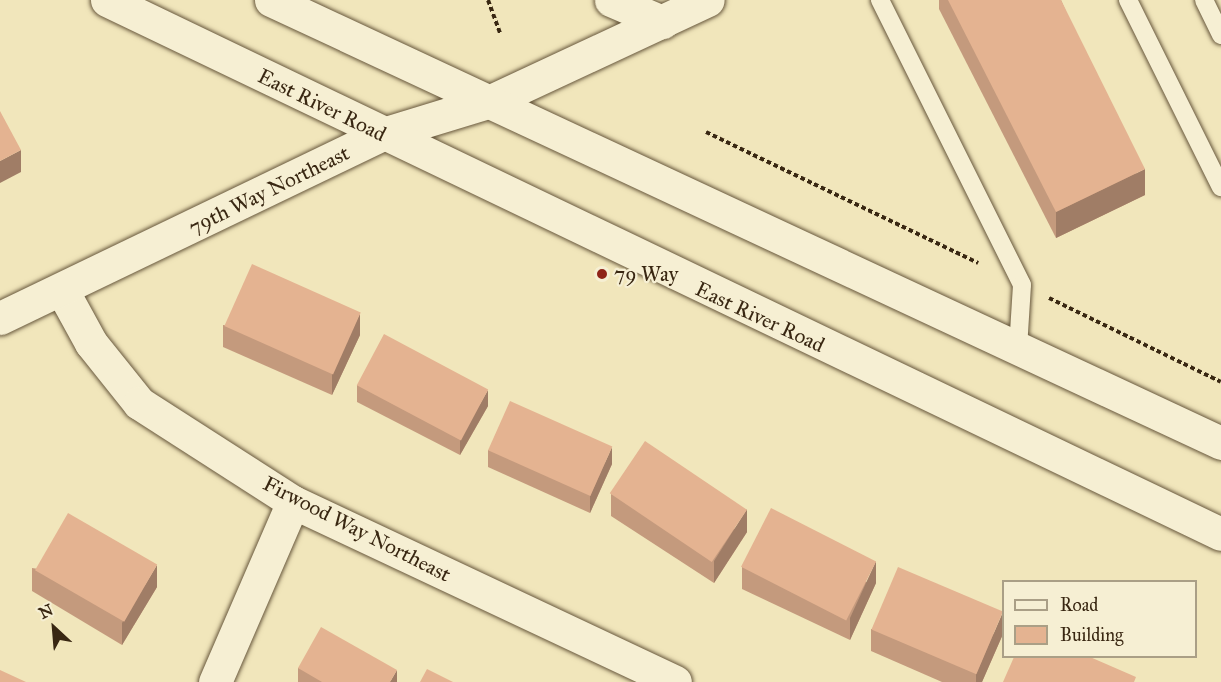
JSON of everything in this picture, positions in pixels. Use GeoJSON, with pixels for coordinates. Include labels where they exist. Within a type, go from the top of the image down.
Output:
{"type":"FeatureCollection","features":[{"type":"Feature","properties":{"kind":"main road","name":"East River Road"},"geometry":{"type":"LineString","coordinates":[[107,0],[1221,534]]}},
{"type":"Feature","properties":{"kind":"main road"},"geometry":{"type":"LineString","coordinates":[[271,0],[1221,443]]}},
{"type":"Feature","properties":{"kind":"main road"},"geometry":{"type":"LineString","coordinates":[[611,0],[662,22]]}},
{"type":"Feature","properties":{"kind":"main road","name":"79th Way Northeast"},"geometry":{"type":"LineString","coordinates":[[0,318],[383,134],[490,101],[708,0]]}},
{"type":"Feature","properties":{"kind":"main road","name":"Firwood Way Northeast"},"geometry":{"type":"LineString","coordinates":[[62,290],[91,343],[139,403],[293,502],[675,682]]}},
{"type":"Feature","properties":{"kind":"main road"},"geometry":{"type":"LineString","coordinates":[[215,682],[293,502]]}},
{"type":"Feature","properties":{"kind":"lane"},"geometry":{"type":"LineString","coordinates":[[880,0],[1022,285],[1018,348]]}},
{"type":"Feature","properties":{"kind":"lane"},"geometry":{"type":"LineString","coordinates":[[1128,0],[1221,188]]}},
{"type":"Feature","properties":{"kind":"lane"},"geometry":{"type":"LineString","coordinates":[[1204,0],[1221,35]]}},
{"type":"Feature","properties":{"kind":"path"},"geometry":{"type":"LineString","coordinates":[[488,0],[500,33]]}},
{"type":"Feature","properties":{"kind":"path"},"geometry":{"type":"LineString","coordinates":[[706,132],[1221,382]]}},
{"type":"Feature","properties":{"kind":"building"},"geometry":{"type":"Polygon","coordinates":[[[948,0],[1061,0],[1145,169],[1056,212],[948,0]]]}},
{"type":"Feature","properties":{"kind":"building"},"geometry":{"type":"Polygon","coordinates":[[[0,111],[21,150],[0,161],[0,111]]]}},
{"type":"Feature","properties":{"kind":"building"},"geometry":{"type":"Polygon","coordinates":[[[252,264],[361,312],[333,375],[224,326],[252,264]]]}},
{"type":"Feature","properties":{"kind":"building"},"geometry":{"type":"Polygon","coordinates":[[[384,334],[488,389],[461,441],[357,385],[384,334]]]}},
{"type":"Feature","properties":{"kind":"building"},"geometry":{"type":"Polygon","coordinates":[[[510,401],[612,447],[590,496],[488,450],[510,401]]]}},
{"type":"Feature","properties":{"kind":"building"},"geometry":{"type":"Polygon","coordinates":[[[645,441],[747,510],[712,562],[610,493],[645,441]]]}},
{"type":"Feature","properties":{"kind":"building"},"geometry":{"type":"Polygon","coordinates":[[[771,508],[876,562],[846,620],[741,567],[771,508]]]}},
{"type":"Feature","properties":{"kind":"building"},"geometry":{"type":"Polygon","coordinates":[[[68,513],[157,564],[124,622],[35,570],[68,513]]]}},
{"type":"Feature","properties":{"kind":"building"},"geometry":{"type":"Polygon","coordinates":[[[898,567],[1002,611],[976,674],[871,630],[898,567]]]}},
{"type":"Feature","properties":{"kind":"building"},"geometry":{"type":"Polygon","coordinates":[[[321,627],[397,670],[390,682],[322,682],[298,668],[321,627]]]}},
{"type":"Feature","properties":{"kind":"building"},"geometry":{"type":"Polygon","coordinates":[[[1014,658],[1092,658],[1136,677],[1134,682],[1003,682],[1014,658]]]}},
{"type":"Feature","properties":{"kind":"building"},"geometry":{"type":"Polygon","coordinates":[[[427,669],[453,682],[420,682],[427,669]]]}},
{"type":"Feature","properties":{"kind":"building"},"geometry":{"type":"Polygon","coordinates":[[[0,670],[26,682],[0,682],[0,670]]]}},
{"type":"Feature","properties":{"kind":"place","name":"79 Way"},"geometry":{"type":"Point","coordinates":[602,274]}}]}
